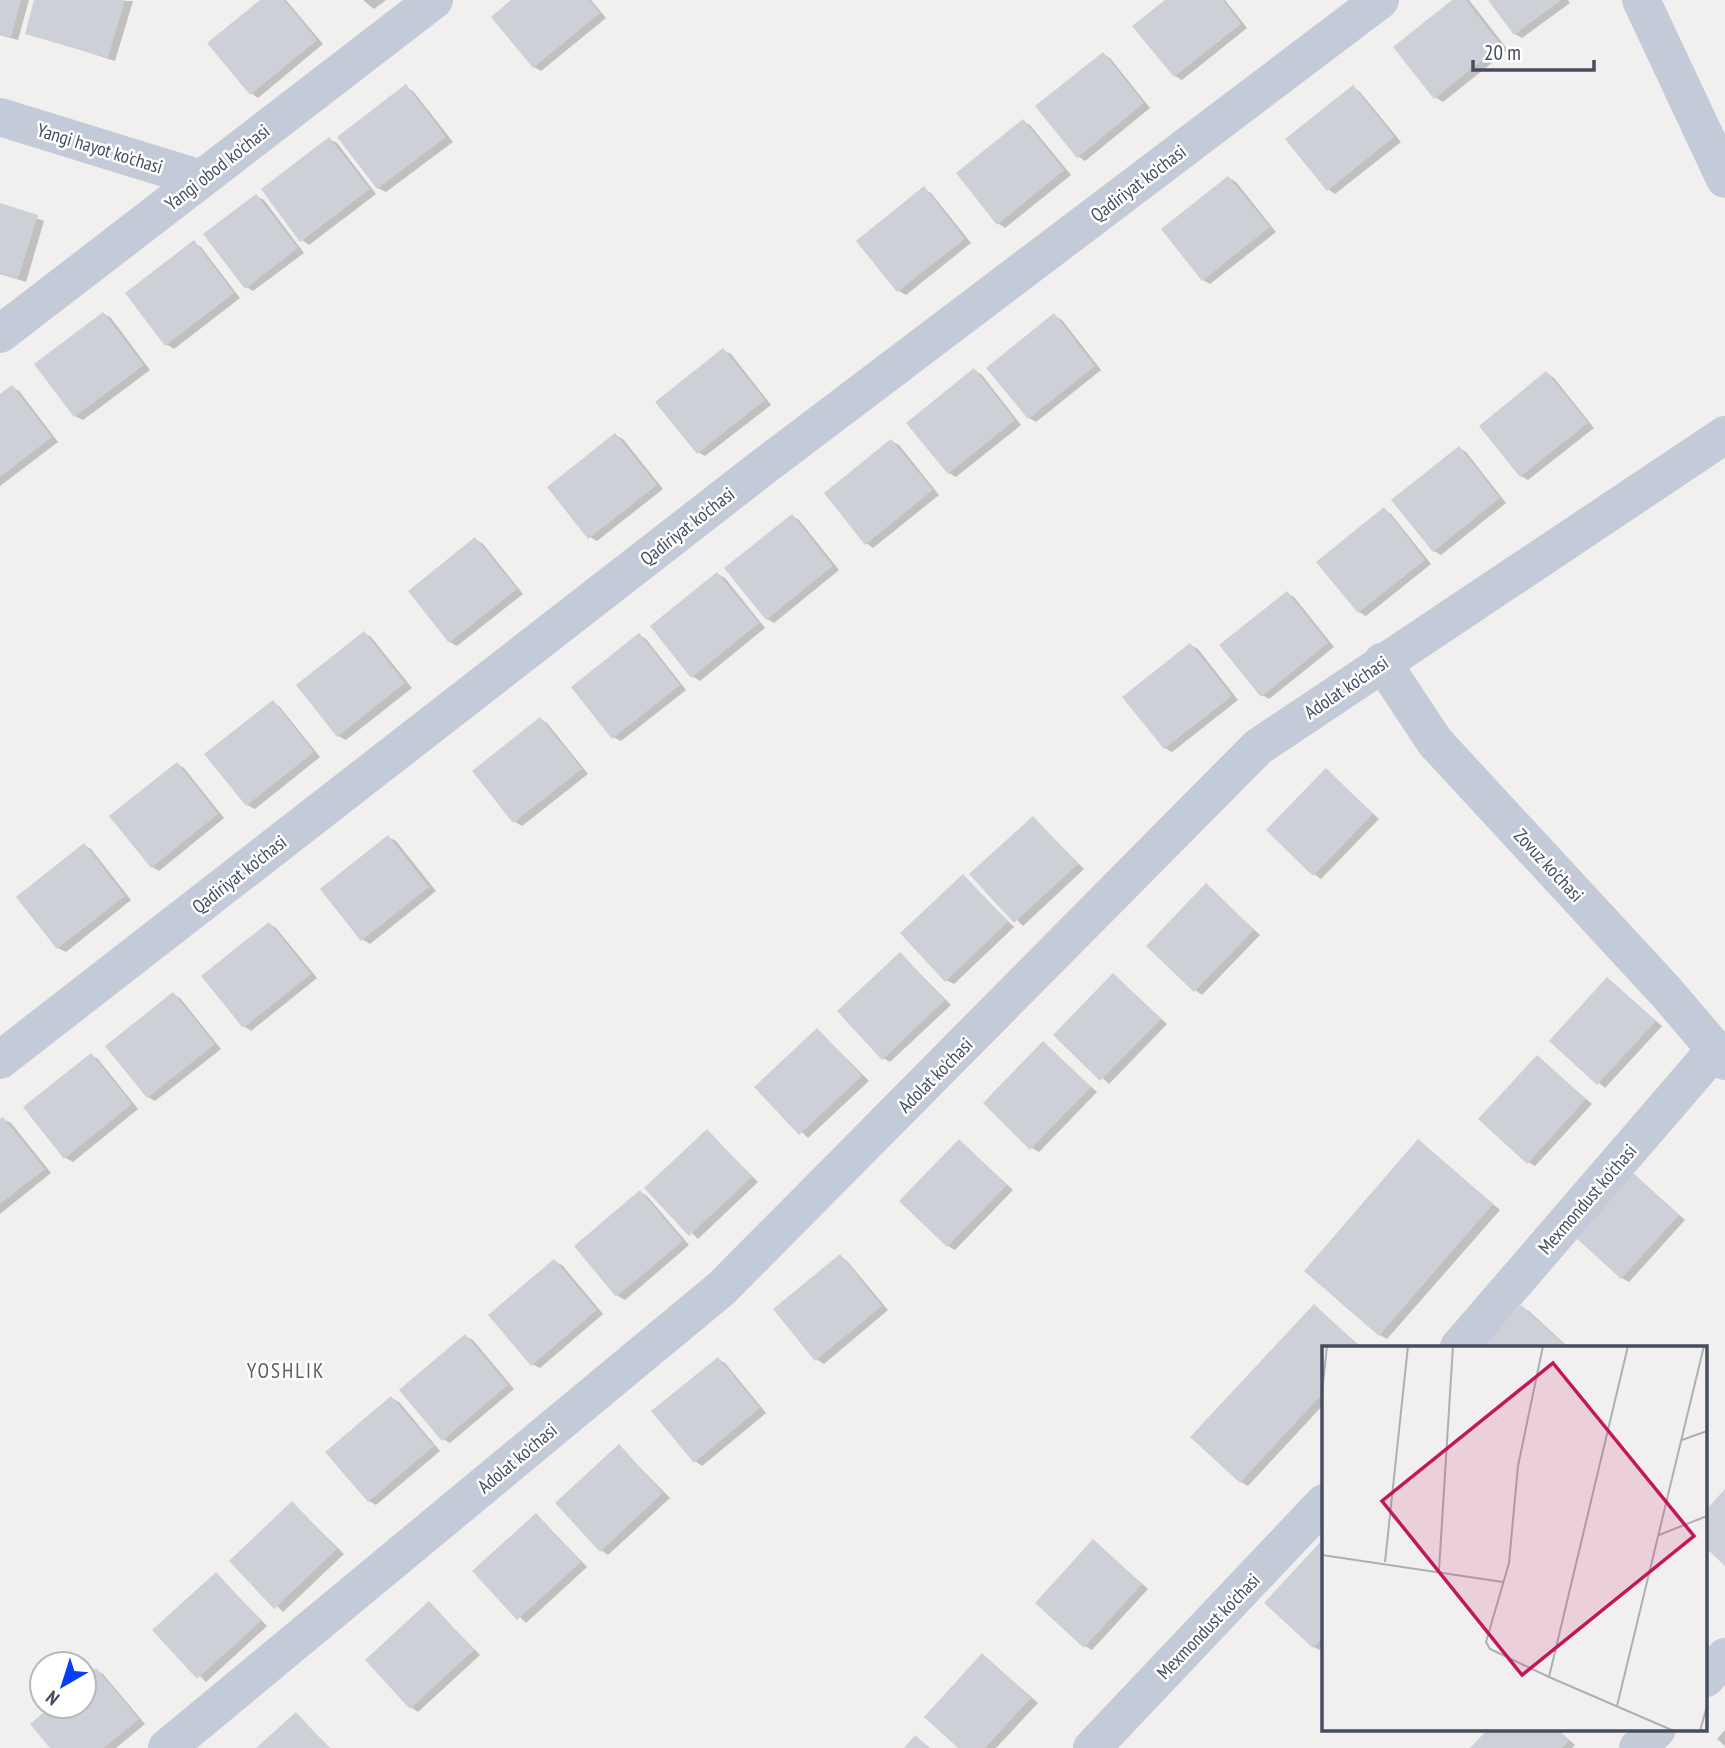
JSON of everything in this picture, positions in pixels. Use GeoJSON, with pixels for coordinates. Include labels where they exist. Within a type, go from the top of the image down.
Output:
{"type":"FeatureCollection","features":[{"type":"Feature","properties":{"kind":"street","name":"Yangi obod ko'chasi"},"geometry":{"type":"LineString","coordinates":[[0,334],[434,0]]}},
{"type":"Feature","properties":{"kind":"street","name":"Qadiriyat ko'chasi"},"geometry":{"type":"LineString","coordinates":[[0,1060],[763,467],[1380,0]]}},
{"type":"Feature","properties":{"kind":"street"},"geometry":{"type":"LineString","coordinates":[[1641,0],[1725,179]]}},
{"type":"Feature","properties":{"kind":"street","name":"Yangi hayot ko'chasi"},"geometry":{"type":"LineString","coordinates":[[0,117],[201,179]]}},
{"type":"Feature","properties":{"kind":"street","name":"Adolat ko'chasi"},"geometry":{"type":"LineString","coordinates":[[167,1748],[722,1288],[1258,747],[1725,435]]}},
{"type":"Feature","properties":{"kind":"street","name":"Zovuz ko'chasi"},"geometry":{"type":"LineString","coordinates":[[1382,662],[1435,742],[1667,993],[1720,1056]]}},
{"type":"Feature","properties":{"kind":"street","name":"Mexmondust ko'chasi"},"geometry":{"type":"LineString","coordinates":[[1460,1346],[1720,1056]]}},
{"type":"Feature","properties":{"kind":"street","name":"Mexmondust ko'chasi"},"geometry":{"type":"LineString","coordinates":[[1092,1748],[1322,1505]]}},
{"type":"Feature","properties":{"kind":"street"},"geometry":{"type":"LineString","coordinates":[[1708,1676],[1725,1657]]}},
{"type":"Feature","properties":{"kind":"street"},"geometry":{"type":"LineString","coordinates":[[1638,1748],[1656,1730]]}},
{"type":"Feature","properties":{"kind":"building"},"geometry":{"type":"Polygon","coordinates":[[[0,0],[21,0],[11,37],[0,34],[0,0]]]}},
{"type":"Feature","properties":{"kind":"building"},"geometry":{"type":"Polygon","coordinates":[[[34,0],[125,0],[108,58],[25,34],[34,0]]]}},
{"type":"Feature","properties":{"kind":"building"},"geometry":{"type":"Polygon","coordinates":[[[260,0],[284,0],[317,40],[250,95],[207,43],[260,0]]]}},
{"type":"Feature","properties":{"kind":"building"},"geometry":{"type":"Polygon","coordinates":[[[511,0],[589,0],[600,13],[533,68],[491,17],[511,0]]]}},
{"type":"Feature","properties":{"kind":"building"},"geometry":{"type":"Polygon","coordinates":[[[1165,0],[1223,0],[1241,24],[1174,77],[1132,26],[1165,0]]]}},
{"type":"Feature","properties":{"kind":"building"},"geometry":{"type":"Polygon","coordinates":[[[1452,0],[1466,0],[1501,45],[1434,99],[1393,47],[1452,0]]]}},
{"type":"Feature","properties":{"kind":"building"},"geometry":{"type":"Polygon","coordinates":[[[1488,0],[1561,0],[1514,35],[1488,0]]]}},
{"type":"Feature","properties":{"kind":"building"},"geometry":{"type":"Polygon","coordinates":[[[1103,52],[1144,103],[1077,158],[1035,106],[1103,52]]]}},
{"type":"Feature","properties":{"kind":"building"},"geometry":{"type":"Polygon","coordinates":[[[406,84],[446,137],[377,189],[337,137],[406,84]]]}},
{"type":"Feature","properties":{"kind":"building"},"geometry":{"type":"Polygon","coordinates":[[[1353,85],[1394,137],[1327,191],[1285,139],[1353,85]]]}},
{"type":"Feature","properties":{"kind":"building"},"geometry":{"type":"Polygon","coordinates":[[[1023,119],[1064,170],[997,225],[956,173],[1023,119]]]}},
{"type":"Feature","properties":{"kind":"building"},"geometry":{"type":"Polygon","coordinates":[[[329,137],[370,189],[300,242],[261,189],[329,137]]]}},
{"type":"Feature","properties":{"kind":"building"},"geometry":{"type":"Polygon","coordinates":[[[1228,176],[1270,227],[1202,281],[1161,229],[1228,176]]]}},
{"type":"Feature","properties":{"kind":"building"},"geometry":{"type":"Polygon","coordinates":[[[924,186],[965,239],[897,292],[856,241],[924,186]]]}},
{"type":"Feature","properties":{"kind":"building"},"geometry":{"type":"Polygon","coordinates":[[[256,194],[298,248],[245,289],[203,234],[256,194]]]}},
{"type":"Feature","properties":{"kind":"building"},"geometry":{"type":"Polygon","coordinates":[[[0,203],[38,215],[18,279],[0,273],[0,203]]]}},
{"type":"Feature","properties":{"kind":"building"},"geometry":{"type":"Polygon","coordinates":[[[194,240],[234,293],[165,346],[125,293],[194,240]]]}},
{"type":"Feature","properties":{"kind":"building"},"geometry":{"type":"Polygon","coordinates":[[[103,312],[144,365],[74,417],[34,364],[103,312]]]}},
{"type":"Feature","properties":{"kind":"building"},"geometry":{"type":"Polygon","coordinates":[[[1054,313],[1095,366],[1028,419],[986,368],[1054,313]]]}},
{"type":"Feature","properties":{"kind":"building"},"geometry":{"type":"Polygon","coordinates":[[[723,348],[765,400],[697,454],[655,402],[723,348]]]}},
{"type":"Feature","properties":{"kind":"building"},"geometry":{"type":"Polygon","coordinates":[[[974,368],[1015,420],[948,474],[906,423],[974,368]]]}},
{"type":"Feature","properties":{"kind":"building"},"geometry":{"type":"Polygon","coordinates":[[[1546,371],[1588,423],[1520,477],[1479,426],[1546,371]]]}},
{"type":"Feature","properties":{"kind":"building"},"geometry":{"type":"Polygon","coordinates":[[[12,385],[52,437],[0,477],[0,394],[12,385]]]}},
{"type":"Feature","properties":{"kind":"building"},"geometry":{"type":"Polygon","coordinates":[[[615,433],[657,485],[588,539],[547,487],[615,433]]]}},
{"type":"Feature","properties":{"kind":"building"},"geometry":{"type":"Polygon","coordinates":[[[891,439],[933,490],[865,545],[824,493],[891,439]]]}},
{"type":"Feature","properties":{"kind":"building"},"geometry":{"type":"Polygon","coordinates":[[[1459,446],[1500,498],[1433,552],[1391,500],[1459,446]]]}},
{"type":"Feature","properties":{"kind":"building"},"geometry":{"type":"Polygon","coordinates":[[[1384,507],[1425,560],[1358,613],[1316,562],[1384,507]]]}},
{"type":"Feature","properties":{"kind":"building"},"geometry":{"type":"Polygon","coordinates":[[[792,514],[833,566],[766,620],[724,568],[792,514]]]}},
{"type":"Feature","properties":{"kind":"building"},"geometry":{"type":"Polygon","coordinates":[[[475,537],[517,589],[449,643],[408,591],[475,537]]]}},
{"type":"Feature","properties":{"kind":"building"},"geometry":{"type":"Polygon","coordinates":[[[717,572],[759,623],[691,678],[650,626],[717,572]]]}},
{"type":"Feature","properties":{"kind":"building"},"geometry":{"type":"Polygon","coordinates":[[[1287,591],[1328,643],[1261,697],[1219,645],[1287,591]]]}},
{"type":"Feature","properties":{"kind":"building"},"geometry":{"type":"Polygon","coordinates":[[[364,631],[405,683],[337,737],[296,685],[364,631]]]}},
{"type":"Feature","properties":{"kind":"building"},"geometry":{"type":"Polygon","coordinates":[[[639,633],[680,685],[612,739],[571,687],[639,633]]]}},
{"type":"Feature","properties":{"kind":"building"},"geometry":{"type":"Polygon","coordinates":[[[1190,643],[1232,696],[1164,749],[1122,697],[1190,643]]]}},
{"type":"Feature","properties":{"kind":"building"},"geometry":{"type":"Polygon","coordinates":[[[273,700],[314,752],[246,806],[204,754],[273,700]]]}},
{"type":"Feature","properties":{"kind":"building"},"geometry":{"type":"Polygon","coordinates":[[[540,717],[582,769],[513,823],[472,771],[540,717]]]}},
{"type":"Feature","properties":{"kind":"building"},"geometry":{"type":"Polygon","coordinates":[[[177,762],[218,814],[151,868],[109,816],[177,762]]]}},
{"type":"Feature","properties":{"kind":"building"},"geometry":{"type":"Polygon","coordinates":[[[1326,768],[1373,814],[1313,876],[1266,830],[1326,768]]]}},
{"type":"Feature","properties":{"kind":"building"},"geometry":{"type":"Polygon","coordinates":[[[1033,816],[1078,864],[1014,923],[969,874],[1033,816]]]}},
{"type":"Feature","properties":{"kind":"building"},"geometry":{"type":"Polygon","coordinates":[[[388,835],[429,887],[361,941],[320,889],[388,835]]]}},
{"type":"Feature","properties":{"kind":"building"},"geometry":{"type":"Polygon","coordinates":[[[84,843],[125,896],[57,949],[16,897],[84,843]]]}},
{"type":"Feature","properties":{"kind":"building"},"geometry":{"type":"Polygon","coordinates":[[[963,874],[1008,922],[945,982],[900,933],[963,874]]]}},
{"type":"Feature","properties":{"kind":"building"},"geometry":{"type":"Polygon","coordinates":[[[1206,883],[1254,930],[1194,992],[1146,946],[1206,883]]]}},
{"type":"Feature","properties":{"kind":"building"},"geometry":{"type":"Polygon","coordinates":[[[269,922],[311,974],[243,1028],[201,976],[269,922]]]}},
{"type":"Feature","properties":{"kind":"building"},"geometry":{"type":"Polygon","coordinates":[[[900,952],[945,1000],[882,1060],[837,1011],[900,952]]]}},
{"type":"Feature","properties":{"kind":"building"},"geometry":{"type":"Polygon","coordinates":[[[1113,973],[1161,1019],[1100,1081],[1053,1035],[1113,973]]]}},
{"type":"Feature","properties":{"kind":"building"},"geometry":{"type":"Polygon","coordinates":[[[1607,977],[1656,1021],[1597,1085],[1549,1041],[1607,977]]]}},
{"type":"Feature","properties":{"kind":"building"},"geometry":{"type":"Polygon","coordinates":[[[173,992],[215,1044],[147,1098],[105,1046],[173,992]]]}},
{"type":"Feature","properties":{"kind":"building"},"geometry":{"type":"Polygon","coordinates":[[[817,1028],[862,1076],[799,1135],[754,1087],[817,1028]]]}},
{"type":"Feature","properties":{"kind":"building"},"geometry":{"type":"Polygon","coordinates":[[[1043,1041],[1091,1087],[1030,1150],[983,1103],[1043,1041]]]}},
{"type":"Feature","properties":{"kind":"building"},"geometry":{"type":"Polygon","coordinates":[[[91,1053],[132,1104],[64,1159],[23,1107],[91,1053]]]}},
{"type":"Feature","properties":{"kind":"building"},"geometry":{"type":"Polygon","coordinates":[[[1537,1055],[1586,1099],[1527,1164],[1478,1119],[1537,1055]]]}},
{"type":"Feature","properties":{"kind":"building"},"geometry":{"type":"Polygon","coordinates":[[[3,1117],[45,1169],[0,1204],[0,1119],[3,1117]]]}},
{"type":"Feature","properties":{"kind":"building"},"geometry":{"type":"Polygon","coordinates":[[[707,1129],[752,1177],[689,1236],[644,1188],[707,1129]]]}},
{"type":"Feature","properties":{"kind":"building"},"geometry":{"type":"Polygon","coordinates":[[[959,1139],[1007,1185],[947,1247],[899,1201],[959,1139]]]}},
{"type":"Feature","properties":{"kind":"building"},"geometry":{"type":"Polygon","coordinates":[[[1418,1139],[1493,1204],[1379,1336],[1304,1271],[1418,1139]]]}},
{"type":"Feature","properties":{"kind":"building"},"geometry":{"type":"Polygon","coordinates":[[[1630,1170],[1679,1215],[1621,1279],[1572,1234],[1630,1170]]]}},
{"type":"Feature","properties":{"kind":"building"},"geometry":{"type":"Polygon","coordinates":[[[640,1190],[683,1241],[616,1297],[574,1246],[640,1190]]]}},
{"type":"Feature","properties":{"kind":"building"},"geometry":{"type":"Polygon","coordinates":[[[840,1254],[882,1306],[815,1361],[773,1309],[840,1254]]]}},
{"type":"Feature","properties":{"kind":"building"},"geometry":{"type":"Polygon","coordinates":[[[554,1259],[597,1310],[531,1366],[488,1315],[554,1259]]]}},
{"type":"Feature","properties":{"kind":"building"},"geometry":{"type":"Polygon","coordinates":[[[1314,1304],[1359,1346],[1322,1346],[1322,1394],[1240,1483],[1190,1437],[1314,1304]]]}},
{"type":"Feature","properties":{"kind":"building"},"geometry":{"type":"Polygon","coordinates":[[[1521,1305],[1566,1346],[1483,1346],[1521,1305]]]}},
{"type":"Feature","properties":{"kind":"building"},"geometry":{"type":"Polygon","coordinates":[[[465,1334],[508,1385],[442,1441],[399,1390],[465,1334]]]}},
{"type":"Feature","properties":{"kind":"building"},"geometry":{"type":"Polygon","coordinates":[[[718,1357],[760,1408],[694,1463],[651,1411],[718,1357]]]}},
{"type":"Feature","properties":{"kind":"building"},"geometry":{"type":"Polygon","coordinates":[[[391,1396],[434,1446],[368,1502],[325,1452],[391,1396]]]}},
{"type":"Feature","properties":{"kind":"building"},"geometry":{"type":"Polygon","coordinates":[[[619,1444],[663,1493],[600,1552],[555,1503],[619,1444]]]}},
{"type":"Feature","properties":{"kind":"building"},"geometry":{"type":"Polygon","coordinates":[[[1725,1489],[1725,1566],[1708,1550],[1708,1508],[1725,1489]]]}},
{"type":"Feature","properties":{"kind":"building"},"geometry":{"type":"Polygon","coordinates":[[[292,1501],[337,1549],[274,1609],[229,1561],[292,1501]]]}},
{"type":"Feature","properties":{"kind":"building"},"geometry":{"type":"Polygon","coordinates":[[[536,1513],[581,1562],[517,1620],[472,1571],[536,1513]]]}},
{"type":"Feature","properties":{"kind":"building"},"geometry":{"type":"Polygon","coordinates":[[[1093,1539],[1142,1584],[1084,1648],[1035,1603],[1093,1539]]]}},
{"type":"Feature","properties":{"kind":"building"},"geometry":{"type":"Polygon","coordinates":[[[1322,1540],[1322,1638],[1313,1648],[1264,1603],[1322,1540]]]}},
{"type":"Feature","properties":{"kind":"building"},"geometry":{"type":"Polygon","coordinates":[[[216,1572],[261,1621],[197,1679],[152,1630],[216,1572]]]}},
{"type":"Feature","properties":{"kind":"building"},"geometry":{"type":"Polygon","coordinates":[[[429,1601],[474,1650],[410,1709],[365,1660],[429,1601]]]}},
{"type":"Feature","properties":{"kind":"building"},"geometry":{"type":"Polygon","coordinates":[[[982,1653],[1031,1698],[985,1748],[958,1748],[924,1717],[982,1653]]]}},
{"type":"Feature","properties":{"kind":"building"},"geometry":{"type":"Polygon","coordinates":[[[98,1670],[139,1719],[104,1748],[50,1748],[30,1724],[35,1720],[98,1720],[98,1670]]]}},
{"type":"Feature","properties":{"kind":"building"},"geometry":{"type":"Polygon","coordinates":[[[296,1712],[329,1748],[256,1748],[296,1712]]]}},
{"type":"Feature","properties":{"kind":"building"},"geometry":{"type":"Polygon","coordinates":[[[1487,1730],[1557,1730],[1569,1740],[1562,1748],[1470,1748],[1487,1730]]]}},
{"type":"Feature","properties":{"kind":"building"},"geometry":{"type":"Polygon","coordinates":[[[915,1735],[930,1748],[904,1748],[915,1735]]]}},
{"type":"Feature","properties":{"kind":"district","name":"YOSHLIK"},"geometry":{"type":"Point","coordinates":[286,1371]}}]}
